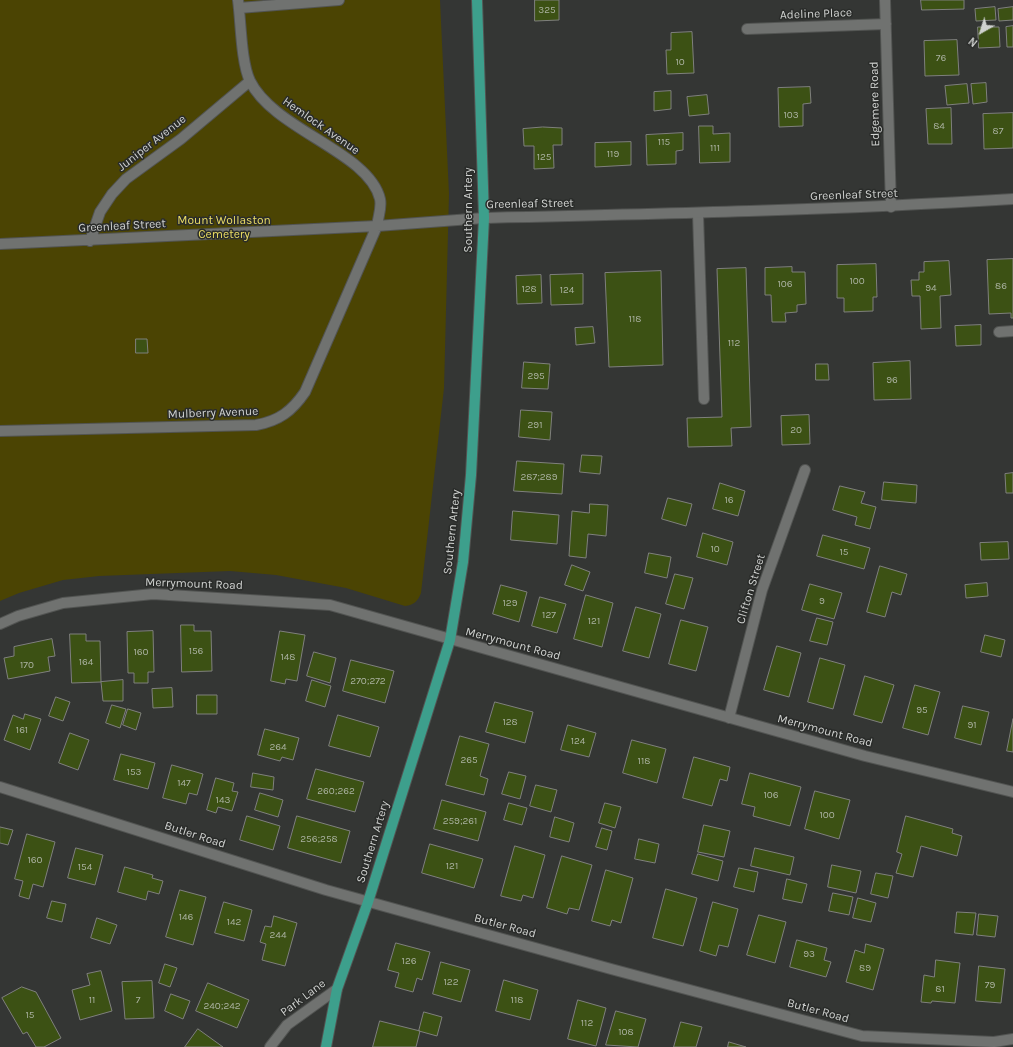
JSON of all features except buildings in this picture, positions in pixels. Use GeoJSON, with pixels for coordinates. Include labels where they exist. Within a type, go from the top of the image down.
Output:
{"type":"FeatureCollection","features":[{"type":"Feature","properties":{"kind":"main road","name":"Southern Artery"},"geometry":{"type":"LineString","coordinates":[[326,1047],[337,989],[368,902],[450,640],[463,562],[471,475],[484,218],[477,0]]}},
{"type":"Feature","properties":{"kind":"street"},"geometry":{"type":"LineString","coordinates":[[238,4],[339,0]]}},
{"type":"Feature","properties":{"kind":"street","name":"Edgemere Road"},"geometry":{"type":"LineString","coordinates":[[885,0],[891,207]]}},
{"type":"Feature","properties":{"kind":"street","name":"Hemlock Avenue"},"geometry":{"type":"LineString","coordinates":[[238,4],[250,81],[266,102],[275,110],[343,156],[369,180],[379,198],[380,207],[377,226]]}},
{"type":"Feature","properties":{"kind":"street","name":"Adeline Place"},"geometry":{"type":"LineString","coordinates":[[747,29],[886,24]]}},
{"type":"Feature","properties":{"kind":"street","name":"Juniper Avenue"},"geometry":{"type":"LineString","coordinates":[[90,241],[100,212],[112,194],[126,179],[181,139],[250,81]]}},
{"type":"Feature","properties":{"kind":"street","name":"Greenleaf Street"},"geometry":{"type":"LineString","coordinates":[[0,244],[90,241],[377,226],[484,218],[698,214],[891,207],[1013,199]]}},
{"type":"Feature","properties":{"kind":"street"},"geometry":{"type":"LineString","coordinates":[[698,214],[704,399]]}},
{"type":"Feature","properties":{"kind":"street","name":"Mulberry Avenue"},"geometry":{"type":"LineString","coordinates":[[0,431],[256,425],[269,423],[279,418],[298,402],[311,380],[377,226]]}},
{"type":"Feature","properties":{"kind":"street"},"geometry":{"type":"LineString","coordinates":[[999,332],[1013,331]]}},
{"type":"Feature","properties":{"kind":"street","name":"Clifton Street"},"geometry":{"type":"LineString","coordinates":[[729,718],[762,590],[805,470]]}},
{"type":"Feature","properties":{"kind":"street","name":"Merrymount Road"},"geometry":{"type":"LineString","coordinates":[[0,624],[18,616],[63,603],[153,594],[330,605],[865,756],[1013,792]]}},
{"type":"Feature","properties":{"kind":"street","name":"Butler Road"},"geometry":{"type":"LineString","coordinates":[[0,787],[368,902],[862,1036],[994,1042],[1013,1039]]}},
{"type":"Feature","properties":{"kind":"street","name":"Park Lane"},"geometry":{"type":"LineString","coordinates":[[270,1047],[287,1025],[337,989]]}},
{"type":"Feature","properties":{"kind":"green space","name":"Mount Wollaston Cemetery"},"geometry":{"type":"Polygon","coordinates":[[[0,0],[440,0],[449,194],[444,388],[421,593],[413,604],[405,606],[346,588],[276,575],[230,571],[99,576],[63,580],[19,593],[0,601],[0,0]]]}}]}
